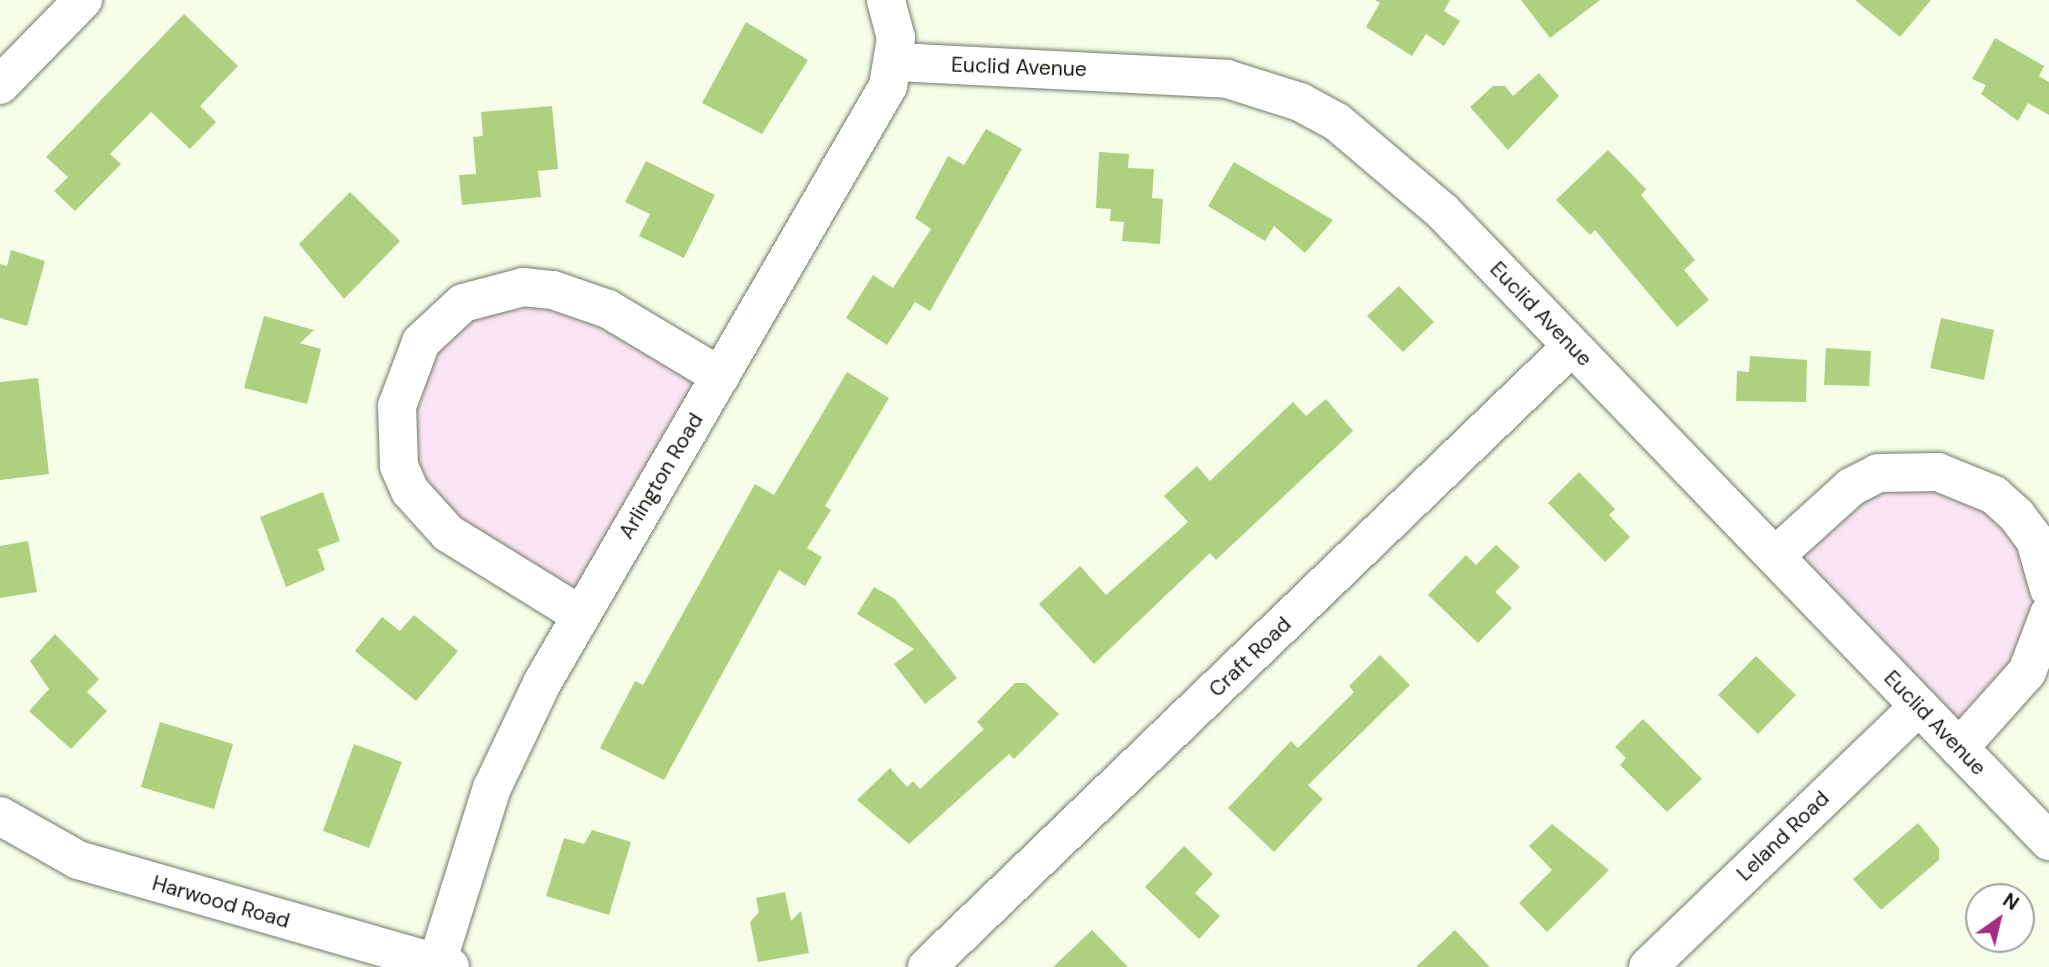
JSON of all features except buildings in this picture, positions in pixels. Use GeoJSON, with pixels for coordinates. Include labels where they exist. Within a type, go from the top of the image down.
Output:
{"type":"FeatureCollection","features":[{"type":"Feature","properties":{"kind":"street"},"geometry":{"type":"LineString","coordinates":[[0,86],[83,0]]}},
{"type":"Feature","properties":{"kind":"street"},"geometry":{"type":"LineString","coordinates":[[886,0],[896,62]]}},
{"type":"Feature","properties":{"kind":"street","name":"Euclid Avenue"},"geometry":{"type":"LineString","coordinates":[[896,62],[1186,74],[1263,87],[1300,102],[1404,173],[2049,841]]}},
{"type":"Feature","properties":{"kind":"street","name":"Arlington Road"},"geometry":{"type":"LineString","coordinates":[[444,965],[492,788],[579,614],[875,111],[896,62]]}},
{"type":"Feature","properties":{"kind":"street"},"geometry":{"type":"LineString","coordinates":[[579,614],[448,533],[410,491],[399,466],[397,406],[421,342],[463,303],[523,287],[553,290],[608,309],[720,376]]}},
{"type":"Feature","properties":{"kind":"street","name":"Craft Road"},"geometry":{"type":"LineString","coordinates":[[927,967],[1572,346]]}},
{"type":"Feature","properties":{"kind":"street"},"geometry":{"type":"LineString","coordinates":[[1774,556],[1851,487],[1878,473],[1938,472],[1994,495],[2017,516],[2035,540],[2049,589]]}},
{"type":"Feature","properties":{"kind":"street"},"geometry":{"type":"LineString","coordinates":[[1959,748],[2027,672],[2049,614]]}},
{"type":"Feature","properties":{"kind":"street","name":"Leland Road"},"geometry":{"type":"LineString","coordinates":[[1648,967],[1919,706]]}},
{"type":"Feature","properties":{"kind":"street","name":"Harwood Road"},"geometry":{"type":"LineString","coordinates":[[0,816],[78,860],[444,965]]}},
{"type":"Feature","properties":{"kind":"shaded area"},"geometry":{"type":"Polygon","coordinates":[[[523,287],[720,376],[579,614],[476,552],[395,436],[463,303],[523,287]]]}},
{"type":"Feature","properties":{"kind":"shaded area"},"geometry":{"type":"Polygon","coordinates":[[[1878,473],[1994,495],[2049,614],[1959,748],[1775,556],[1878,473]]]}}]}
